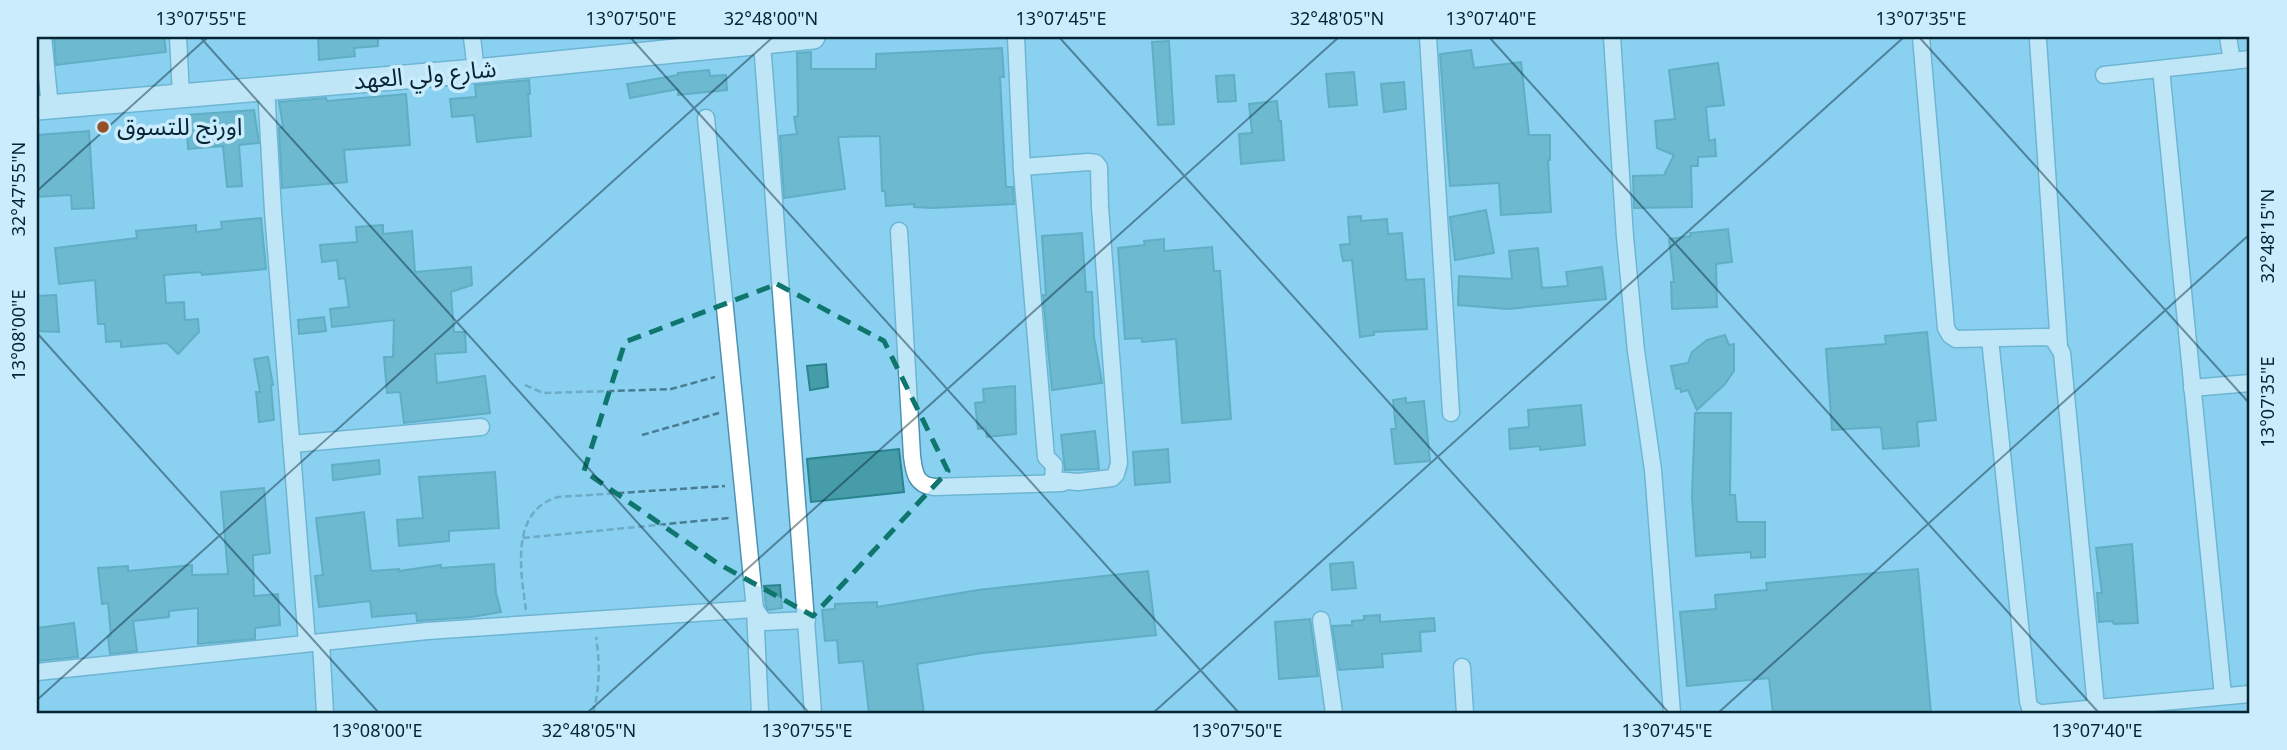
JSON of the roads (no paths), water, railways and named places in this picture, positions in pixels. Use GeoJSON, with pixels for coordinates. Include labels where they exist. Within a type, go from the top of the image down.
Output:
{"type":"FeatureCollection","features":[{"type":"Feature","properties":{"kind":"main road","name":"شارع ولي العهد"},"geometry":{"type":"LineString","coordinates":[[43,107],[476,71],[813,37]]}},
{"type":"Feature","properties":{"kind":"street"},"geometry":{"type":"LineString","coordinates":[[43,37],[43,107]]}},
{"type":"Feature","properties":{"kind":"street"},"geometry":{"type":"LineString","coordinates":[[178,37],[181,95]]}},
{"type":"Feature","properties":{"kind":"street"},"geometry":{"type":"LineString","coordinates":[[472,37],[476,71]]}},
{"type":"Feature","properties":{"kind":"street"},"geometry":{"type":"LineString","coordinates":[[1016,37],[1022,167],[1046,457],[1054,464],[1053,480],[1078,482]]}},
{"type":"Feature","properties":{"kind":"street"},"geometry":{"type":"LineString","coordinates":[[1429,37],[1451,413]]}},
{"type":"Feature","properties":{"kind":"street"},"geometry":{"type":"LineString","coordinates":[[1612,37],[1625,237],[1636,351],[1653,470],[1672,713]]}},
{"type":"Feature","properties":{"kind":"street"},"geometry":{"type":"LineString","coordinates":[[1921,37],[1946,328],[1956,339],[2048,337],[2059,346]]}},
{"type":"Feature","properties":{"kind":"street"},"geometry":{"type":"LineString","coordinates":[[2228,37],[2232,61]]}},
{"type":"Feature","properties":{"kind":"street"},"geometry":{"type":"LineString","coordinates":[[2038,40],[2059,346],[2062,353],[2096,707]]}},
{"type":"Feature","properties":{"kind":"street"},"geometry":{"type":"LineString","coordinates":[[762,43],[813,713]]}},
{"type":"Feature","properties":{"kind":"street"},"geometry":{"type":"LineString","coordinates":[[2104,75],[2250,59]]}},
{"type":"Feature","properties":{"kind":"street"},"geometry":{"type":"LineString","coordinates":[[2161,69],[2223,696]]}},
{"type":"Feature","properties":{"kind":"street"},"geometry":{"type":"LineString","coordinates":[[266,88],[292,444],[314,642],[326,713]]}},
{"type":"Feature","properties":{"kind":"street"},"geometry":{"type":"LineString","coordinates":[[706,118],[755,610],[760,713]]}},
{"type":"Feature","properties":{"kind":"street"},"geometry":{"type":"LineString","coordinates":[[899,231],[913,472],[923,486],[1078,482],[1112,478],[1119,463],[1099,167],[1096,163],[1088,162],[1022,167]]}},
{"type":"Feature","properties":{"kind":"street"},"geometry":{"type":"LineString","coordinates":[[1990,339],[2028,701],[2031,708],[2041,713],[2250,694]]}},
{"type":"Feature","properties":{"kind":"street"},"geometry":{"type":"LineString","coordinates":[[2193,388],[2250,383]]}},
{"type":"Feature","properties":{"kind":"street"},"geometry":{"type":"LineString","coordinates":[[292,444],[481,427]]}},
{"type":"Feature","properties":{"kind":"street"},"geometry":{"type":"LineString","coordinates":[[755,610],[764,622],[807,620]]}},
{"type":"Feature","properties":{"kind":"street"},"geometry":{"type":"LineString","coordinates":[[37,672],[428,631],[755,610]]}},
{"type":"Feature","properties":{"kind":"street"},"geometry":{"type":"LineString","coordinates":[[1321,620],[1334,713]]}},
{"type":"Feature","properties":{"kind":"street"},"geometry":{"type":"LineString","coordinates":[[1462,667],[1465,713]]}},
{"type":"Feature","properties":{"kind":"place","name":"اورنج للتسوق"},"geometry":{"type":"Point","coordinates":[103,127]}}]}
